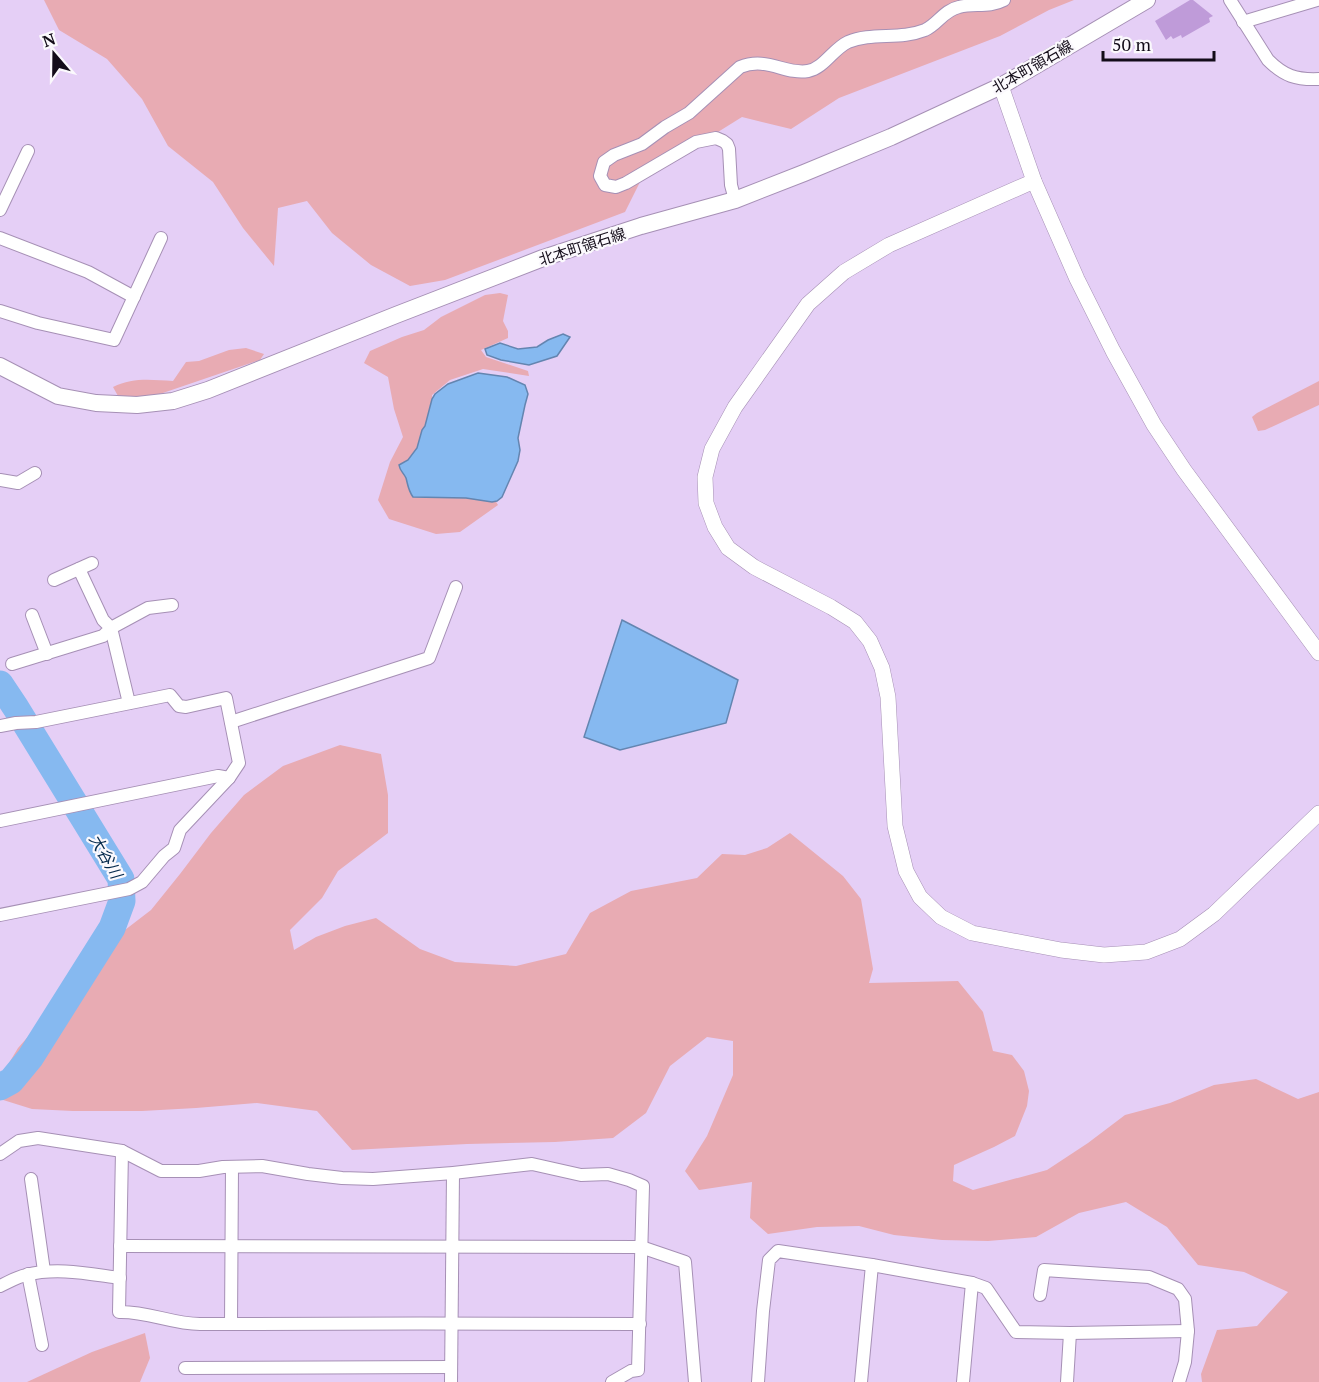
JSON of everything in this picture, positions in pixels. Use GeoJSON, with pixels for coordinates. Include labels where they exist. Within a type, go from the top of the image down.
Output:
{"type":"FeatureCollection","features":[{"type":"Feature","properties":{"kind":"main road","name":"北本町領石線"},"geometry":{"type":"LineString","coordinates":[[0,366],[58,396],[96,403],[137,405],[173,401],[208,390],[543,258],[641,226],[735,200],[891,137],[1001,86],[1147,0]]}},
{"type":"Feature","properties":{"kind":"street"},"geometry":{"type":"LineString","coordinates":[[735,200],[731,185],[729,149],[727,144],[716,138],[696,142],[616,187],[605,185],[600,176],[601,169],[604,162],[614,155],[642,144],[689,113],[740,67],[750,63],[802,72],[814,70],[847,42],[872,36],[887,37],[914,33],[933,26],[951,9],[988,5],[1004,0]]}},
{"type":"Feature","properties":{"kind":"street"},"geometry":{"type":"LineString","coordinates":[[1230,0],[1268,60],[1281,72],[1291,77],[1319,79]]}},
{"type":"Feature","properties":{"kind":"street"},"geometry":{"type":"LineString","coordinates":[[1244,22],[1317,0]]}},
{"type":"Feature","properties":{"kind":"street"},"geometry":{"type":"LineString","coordinates":[[1001,86],[1035,181],[1077,279],[1155,425],[1214,512],[1319,653]]}},
{"type":"Feature","properties":{"kind":"street"},"geometry":{"type":"LineString","coordinates":[[0,210],[27,151]]}},
{"type":"Feature","properties":{"kind":"street"},"geometry":{"type":"LineString","coordinates":[[1035,181],[889,245],[844,272],[808,304],[735,407],[712,449],[705,477],[706,503],[715,527],[728,548],[754,567],[855,622],[870,641],[882,668],[888,697],[895,826],[906,871],[920,897],[941,917],[972,933],[1061,950],[1104,955],[1146,952],[1180,939],[1214,914],[1319,813]]}},
{"type":"Feature","properties":{"kind":"street"},"geometry":{"type":"LineString","coordinates":[[0,238],[88,272],[134,297]]}},
{"type":"Feature","properties":{"kind":"street"},"geometry":{"type":"LineString","coordinates":[[0,311],[38,323],[114,340],[161,238]]}},
{"type":"Feature","properties":{"kind":"street"},"geometry":{"type":"LineString","coordinates":[[0,480],[18,483],[35,473]]}},
{"type":"Feature","properties":{"kind":"street"},"geometry":{"type":"LineString","coordinates":[[54,580],[92,563]]}},
{"type":"Feature","properties":{"kind":"street"},"geometry":{"type":"LineString","coordinates":[[79,569],[103,620],[111,628],[129,703]]}},
{"type":"Feature","properties":{"kind":"street"},"geometry":{"type":"LineString","coordinates":[[231,722],[429,658],[456,587]]}},
{"type":"Feature","properties":{"kind":"street"},"geometry":{"type":"LineString","coordinates":[[12,664],[103,636],[111,628],[148,608],[172,605]]}},
{"type":"Feature","properties":{"kind":"street"},"geometry":{"type":"LineString","coordinates":[[32,615],[47,654]]}},
{"type":"Feature","properties":{"kind":"street"},"geometry":{"type":"LineString","coordinates":[[0,726],[36,722],[170,695],[179,706],[186,707],[226,698],[239,763],[229,778],[180,830],[174,848],[142,882],[123,890],[0,915]]}},
{"type":"Feature","properties":{"kind":"street"},"geometry":{"type":"LineString","coordinates":[[0,821],[218,776],[229,778]]}},
{"type":"Feature","properties":{"kind":"street"},"geometry":{"type":"LineString","coordinates":[[0,1154],[20,1141],[38,1138],[122,1151],[161,1171],[199,1171],[262,1166],[342,1178],[373,1179],[532,1164],[580,1175],[608,1174],[629,1180],[643,1186],[638,1370],[631,1371],[612,1382]]}},
{"type":"Feature","properties":{"kind":"street"},"geometry":{"type":"LineString","coordinates":[[122,1151],[119,1312],[132,1311],[192,1324],[640,1324]]}},
{"type":"Feature","properties":{"kind":"street"},"geometry":{"type":"LineString","coordinates":[[231,1324],[232,1167]]}},
{"type":"Feature","properties":{"kind":"street"},"geometry":{"type":"LineString","coordinates":[[451,1382],[453,1173]]}},
{"type":"Feature","properties":{"kind":"street"},"geometry":{"type":"LineString","coordinates":[[31,1179],[44,1271]]}},
{"type":"Feature","properties":{"kind":"street"},"geometry":{"type":"LineString","coordinates":[[120,1246],[640,1247],[685,1262],[695,1382]]}},
{"type":"Feature","properties":{"kind":"street"},"geometry":{"type":"LineString","coordinates":[[758,1382],[769,1260],[778,1251],[972,1283],[986,1288],[1016,1332],[1188,1331]]}},
{"type":"Feature","properties":{"kind":"street"},"geometry":{"type":"LineString","coordinates":[[861,1382],[872,1265]]}},
{"type":"Feature","properties":{"kind":"street"},"geometry":{"type":"LineString","coordinates":[[0,1286],[28,1274],[58,1270],[120,1278]]}},
{"type":"Feature","properties":{"kind":"street"},"geometry":{"type":"LineString","coordinates":[[1040,1295],[1044,1270],[1149,1277],[1178,1289],[1185,1299],[1188,1331],[1185,1362],[1179,1382]]}},
{"type":"Feature","properties":{"kind":"street"},"geometry":{"type":"LineString","coordinates":[[28,1274],[42,1345]]}},
{"type":"Feature","properties":{"kind":"street"},"geometry":{"type":"LineString","coordinates":[[963,1382],[972,1283]]}},
{"type":"Feature","properties":{"kind":"street"},"geometry":{"type":"LineString","coordinates":[[1067,1382],[1070,1333]]}},
{"type":"Feature","properties":{"kind":"street"},"geometry":{"type":"LineString","coordinates":[[185,1368],[451,1367]]}},
{"type":"Feature","properties":{"kind":"shaded area"},"geometry":{"type":"Polygon","coordinates":[[[44,0],[1074,0],[1049,10],[1000,36],[839,98],[791,129],[742,117],[641,180],[625,212],[445,280],[410,286],[371,265],[332,233],[307,201],[278,208],[274,266],[243,228],[213,182],[168,146],[142,99],[107,59],[59,30],[44,0]]]}},
{"type":"Feature","properties":{"kind":"shaded area"},"geometry":{"type":"Polygon","coordinates":[[[500,293],[508,295],[503,321],[508,331],[508,338],[481,350],[486,357],[528,371],[529,376],[483,369],[450,380],[432,395],[432,418],[498,505],[460,532],[436,534],[389,519],[378,500],[390,462],[403,437],[394,409],[388,377],[364,363],[370,351],[424,330],[441,317],[485,295],[500,293]]]}},
{"type":"Feature","properties":{"kind":"shaded area"},"geometry":{"type":"Polygon","coordinates":[[[246,348],[264,354],[260,360],[154,396],[118,396],[113,387],[135,380],[173,381],[186,362],[199,361],[229,350],[246,348]]]}},
{"type":"Feature","properties":{"kind":"shaded area"},"geometry":{"type":"Polygon","coordinates":[[[1319,381],[1319,405],[1265,430],[1258,431],[1252,417],[1319,381]]]}},
{"type":"Feature","properties":{"kind":"shaded area"},"geometry":{"type":"Polygon","coordinates":[[[340,745],[381,754],[388,795],[388,833],[338,871],[322,898],[290,930],[294,950],[316,937],[376,918],[420,949],[455,962],[516,966],[566,954],[590,913],[631,891],[697,878],[722,854],[745,855],[767,848],[790,833],[843,876],[861,899],[873,969],[869,983],[958,981],[983,1012],[993,1051],[1012,1055],[1024,1071],[1029,1091],[1027,1106],[1015,1136],[954,1165],[953,1181],[973,1190],[1047,1170],[1125,1115],[1170,1103],[1214,1085],[1256,1079],[1298,1099],[1319,1092],[1319,1382],[1202,1382],[1201,1374],[1217,1330],[1257,1326],[1288,1292],[1244,1272],[1198,1265],[1167,1227],[1126,1202],[1079,1213],[1036,1237],[988,1241],[942,1240],[894,1235],[859,1226],[817,1227],[768,1234],[750,1218],[752,1182],[699,1190],[685,1171],[707,1136],[733,1075],[733,1041],[707,1037],[670,1066],[646,1113],[613,1138],[352,1150],[317,1111],[257,1103],[142,1111],[73,1111],[32,1109],[0,1099],[0,1078],[18,1048],[108,943],[151,910],[244,795],[283,766],[340,745]]]}},
{"type":"Feature","properties":{"kind":"shaded area"},"geometry":{"type":"Polygon","coordinates":[[[145,1333],[150,1358],[140,1382],[27,1382],[92,1352],[145,1333]]]}},
{"type":"Feature","properties":{"kind":"water"},"geometry":{"type":"Polygon","coordinates":[[[563,334],[570,337],[557,356],[529,365],[487,355],[485,349],[500,343],[518,349],[537,347],[563,334]]]}},
{"type":"Feature","properties":{"kind":"water"},"geometry":{"type":"Polygon","coordinates":[[[478,373],[507,377],[525,385],[528,394],[518,438],[520,450],[518,461],[502,497],[492,502],[466,498],[413,497],[399,465],[408,460],[417,448],[432,399],[448,384],[478,373]]]}},
{"type":"Feature","properties":{"kind":"water"},"geometry":{"type":"Polygon","coordinates":[[[622,620],[738,680],[726,723],[620,750],[584,737],[622,620]]]}},
{"type":"Feature","properties":{"kind":"building"},"geometry":{"type":"Polygon","coordinates":[[[1190,0],[1213,16],[1209,18],[1210,22],[1182,38],[1181,35],[1173,39],[1171,36],[1166,40],[1155,21],[1190,0]]]}},
{"type":"Feature","properties":{"kind":"waterway","name":"大谷川"},"geometry":{"type":"LineString","coordinates":[[0,684],[121,879],[122,901],[112,928],[30,1058],[11,1081],[0,1087]]}}]}
